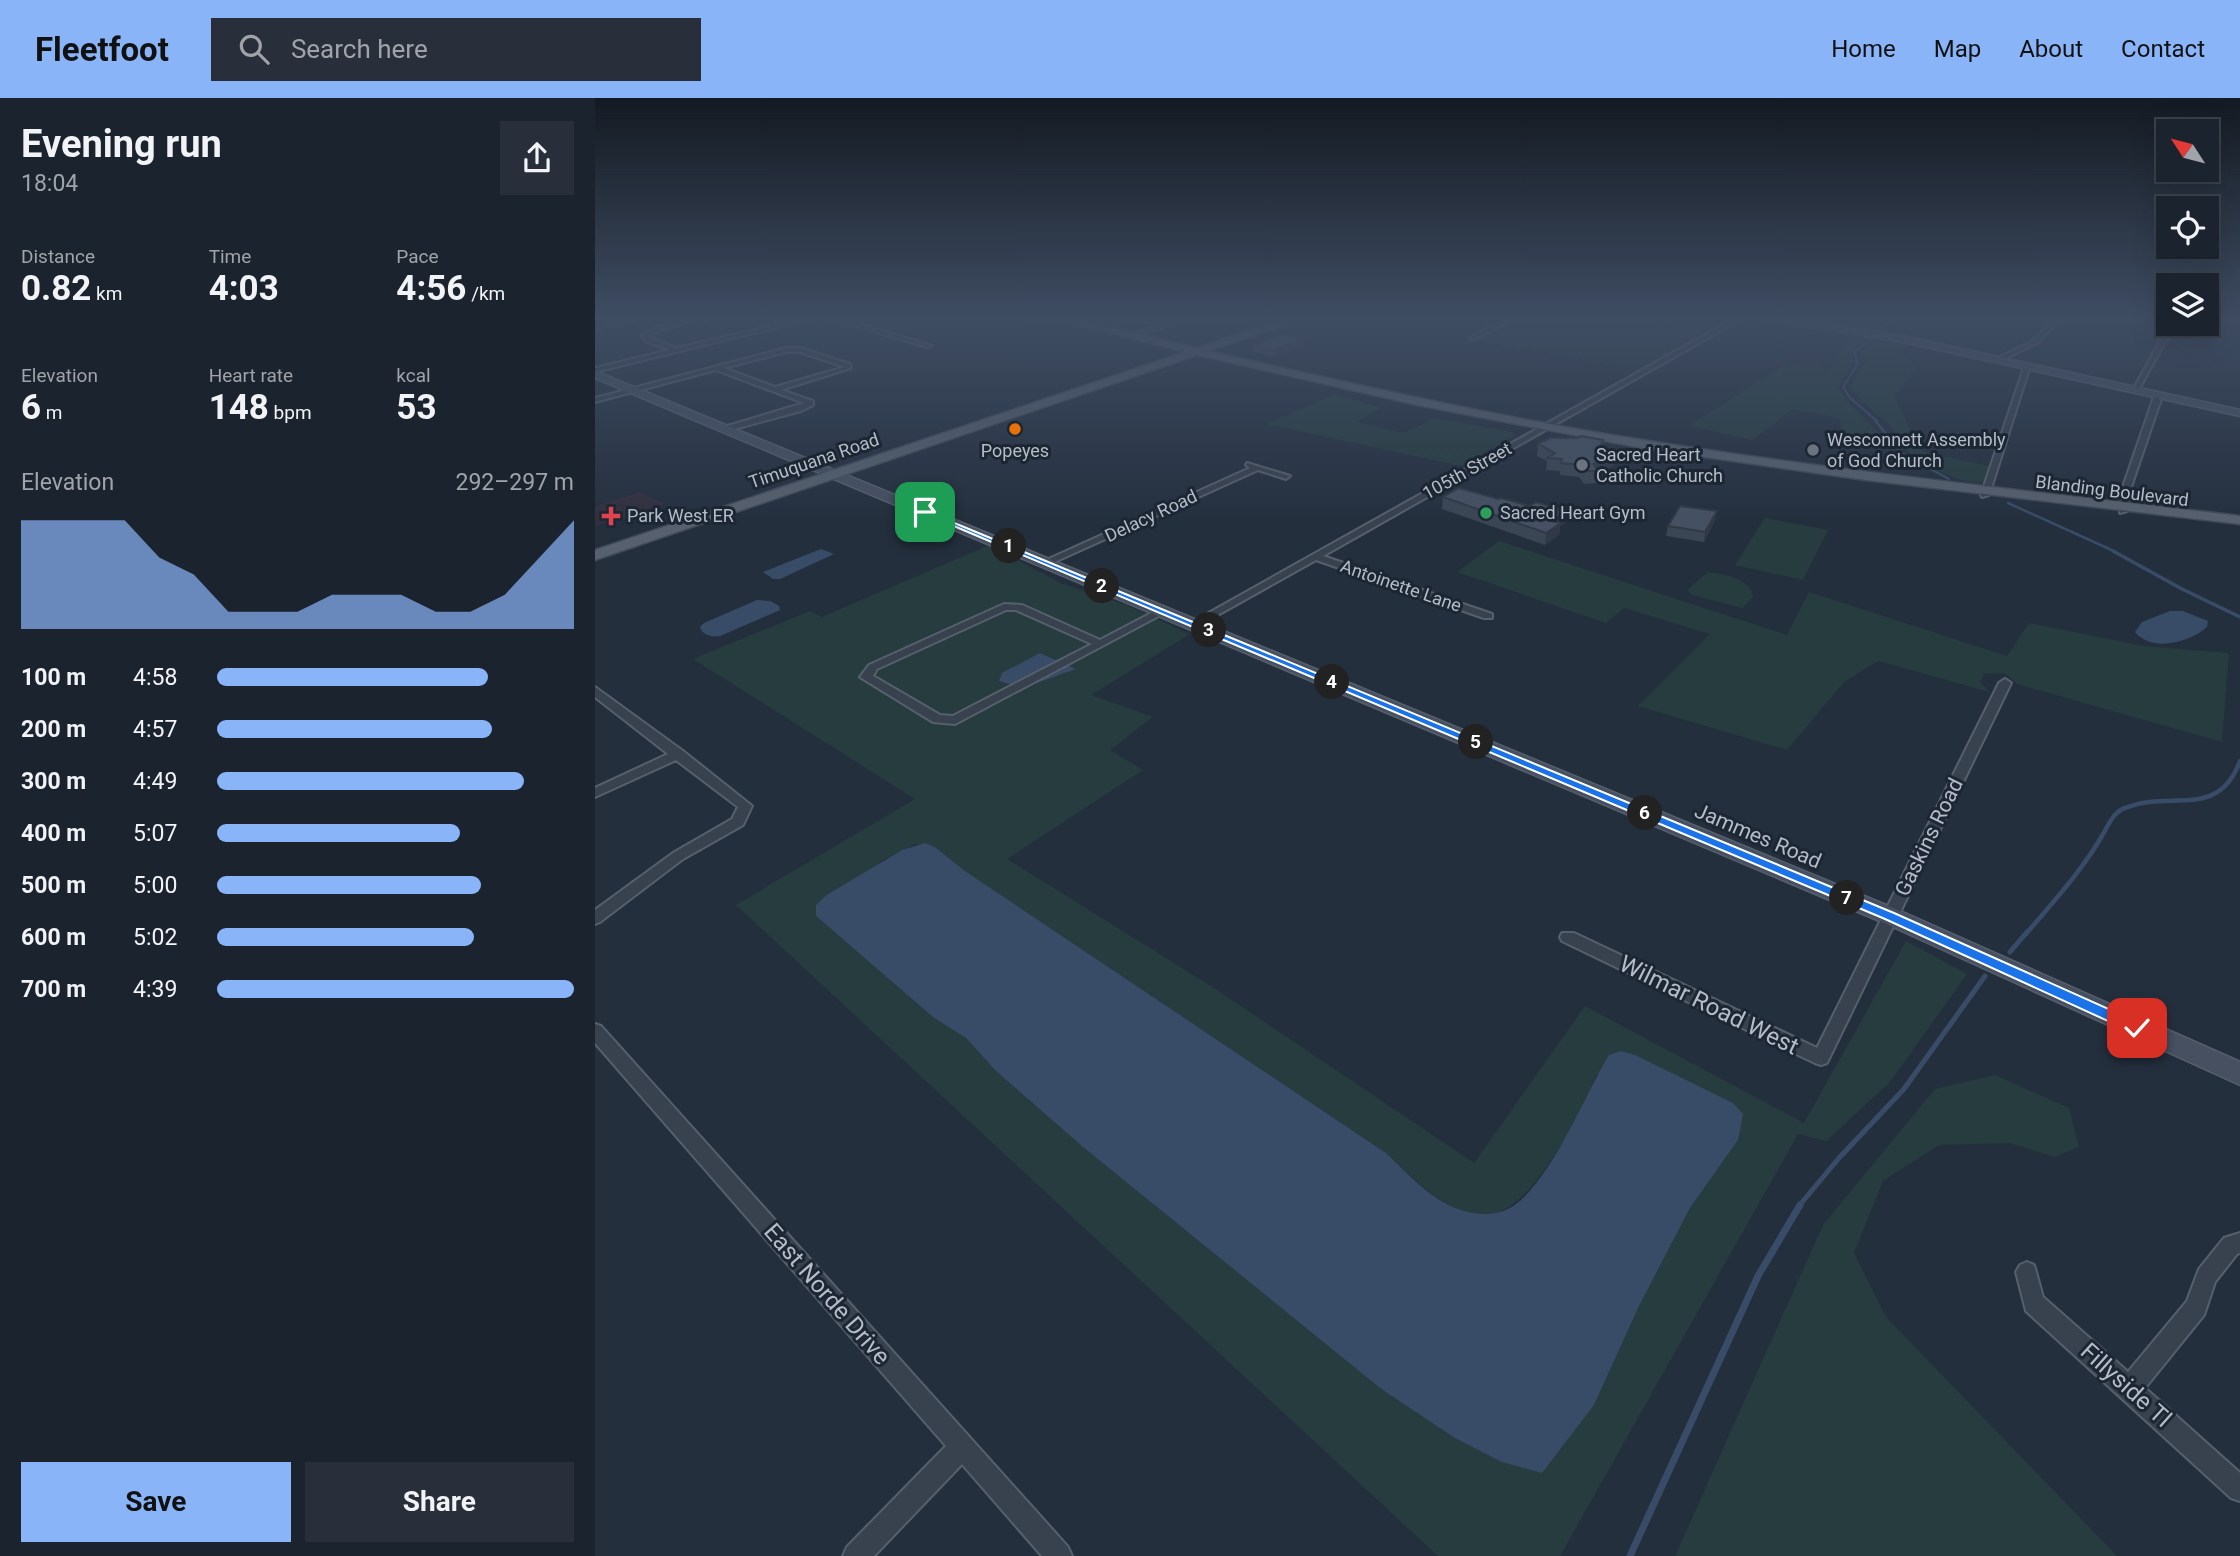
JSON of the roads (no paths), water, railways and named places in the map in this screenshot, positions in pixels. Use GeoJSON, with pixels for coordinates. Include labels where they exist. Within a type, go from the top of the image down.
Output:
{"type":"FeatureCollection","features":[{"type":"Feature","properties":{"kind":"main road","name":"Timuquana Road"},"geometry":{"type":"LineString","coordinates":[[595,555],[1094,386]]}},
{"type":"Feature","properties":{"kind":"main road","name":"Blanding Boulevard"},"geometry":{"type":"LineString","coordinates":[[1321,386],[1542,429]]}},
{"type":"Feature","properties":{"kind":"main road","name":"Blanding Boulevard"},"geometry":{"type":"LineString","coordinates":[[1341,386],[1408,403],[1542,429],[1697,455],[2240,526]]}},
{"type":"Feature","properties":{"kind":"main road","name":"Blanding Boulevard"},"geometry":{"type":"LineString","coordinates":[[2124,509],[2240,520]]}},
{"type":"Feature","properties":{"kind":"street","name":"Jammes Road"},"geometry":{"type":"LineString","coordinates":[[626,386],[1889,916],[2240,1074]]}},
{"type":"Feature","properties":{"kind":"street"},"geometry":{"type":"LineString","coordinates":[[595,400],[643,386]]}},
{"type":"Feature","properties":{"kind":"street"},"geometry":{"type":"LineString","coordinates":[[727,429],[808,405],[808,401],[768,386]]}},
{"type":"Feature","properties":{"kind":"street"},"geometry":{"type":"LineString","coordinates":[[776,389],[786,386]]}},
{"type":"Feature","properties":{"kind":"street","name":"105th Street"},"geometry":{"type":"LineString","coordinates":[[1194,624],[1619,386]]}},
{"type":"Feature","properties":{"kind":"street"},"geometry":{"type":"LineString","coordinates":[[1987,492],[2021,386]]}},
{"type":"Feature","properties":{"kind":"street"},"geometry":{"type":"LineString","coordinates":[[2113,386],[2240,412]]}},
{"type":"Feature","properties":{"kind":"street"},"geometry":{"type":"LineString","coordinates":[[2134,391],[2137,386]]}},
{"type":"Feature","properties":{"kind":"street"},"geometry":{"type":"LineString","coordinates":[[2124,509],[2128,484],[2158,396]]}},
{"type":"Feature","properties":{"kind":"street","name":"Delacy Road"},"geometry":{"type":"LineString","coordinates":[[1047,562],[1253,466],[1286,477]]}},
{"type":"Feature","properties":{"kind":"street","name":"Antoinette Lane"},"geometry":{"type":"LineString","coordinates":[[1315,556],[1487,616]]}},
{"type":"Feature","properties":{"kind":"street"},"geometry":{"type":"LineString","coordinates":[[1101,644],[1018,607],[1005,607],[873,667],[866,677],[937,719],[955,720],[1101,644],[1163,611]]}},
{"type":"Feature","properties":{"kind":"street","name":"Gaskins Road"},"geometry":{"type":"LineString","coordinates":[[1853,991],[2005,683]]}},
{"type":"Feature","properties":{"kind":"street"},"geometry":{"type":"LineString","coordinates":[[595,691],[745,806],[738,822],[726,831],[678,856],[595,918]]}},
{"type":"Feature","properties":{"kind":"street"},"geometry":{"type":"LineString","coordinates":[[595,706],[608,701]]}},
{"type":"Feature","properties":{"kind":"street"},"geometry":{"type":"LineString","coordinates":[[595,793],[678,754]]}},
{"type":"Feature","properties":{"kind":"street","name":"Wilmar Road West"},"geometry":{"type":"LineString","coordinates":[[1568,937],[1821,1058],[1853,991]]}},
{"type":"Feature","properties":{"kind":"street","name":"East Norde Drive"},"geometry":{"type":"LineString","coordinates":[[595,1031],[1059,1556]]}},
{"type":"Feature","properties":{"kind":"street"},"geometry":{"type":"LineString","coordinates":[[2130,1388],[2196,1307],[2206,1276],[2231,1245],[2240,1243]]}},
{"type":"Feature","properties":{"kind":"street","name":"Fillyside Tl"},"geometry":{"type":"LineString","coordinates":[[2027,1272],[2035,1303],[2240,1489]]}},
{"type":"Feature","properties":{"kind":"street"},"geometry":{"type":"LineString","coordinates":[[856,1556],[962,1447]]}},
{"type":"Feature","properties":{"kind":"water"},"geometry":{"type":"Polygon","coordinates":[[[821,549],[834,554],[780,579],[773,579],[763,572],[821,549]]]}},
{"type":"Feature","properties":{"kind":"water"},"geometry":{"type":"Polygon","coordinates":[[[757,600],[770,601],[779,606],[780,610],[720,636],[708,635],[701,630],[700,627],[704,623],[757,600]]]}},
{"type":"Feature","properties":{"kind":"water"},"geometry":{"type":"Polygon","coordinates":[[[2170,611],[2183,611],[2208,621],[2207,627],[2181,641],[2161,644],[2142,638],[2135,632],[2142,622],[2170,611]]]}},
{"type":"Feature","properties":{"kind":"water"},"geometry":{"type":"Polygon","coordinates":[[[1040,653],[1076,669],[1023,688],[999,681],[1002,673],[1040,653]]]}},
{"type":"Feature","properties":{"kind":"water"},"geometry":{"type":"Polygon","coordinates":[[[925,843],[935,847],[965,871],[1386,1153],[1428,1192],[1458,1209],[1477,1214],[1497,1213],[1510,1208],[1524,1197],[1552,1160],[1609,1055],[1621,1051],[1635,1055],[1733,1103],[1743,1114],[1738,1140],[1690,1208],[1639,1306],[1594,1405],[1542,1473],[1502,1462],[1455,1438],[1380,1388],[1083,1147],[996,1071],[966,1038],[934,1018],[816,916],[816,905],[825,896],[902,850],[925,843]]]}},
{"type":"Feature","properties":{"kind":"waterway"},"geometry":{"type":"LineString","coordinates":[[1844,386],[1850,398],[1877,421]]}},
{"type":"Feature","properties":{"kind":"waterway"},"geometry":{"type":"LineString","coordinates":[[1875,420],[1901,453],[1949,479]]}},
{"type":"Feature","properties":{"kind":"waterway"},"geometry":{"type":"LineString","coordinates":[[2008,503],[2116,552]]}},
{"type":"Feature","properties":{"kind":"waterway"},"geometry":{"type":"LineString","coordinates":[[2113,551],[2240,617]]}},
{"type":"Feature","properties":{"kind":"waterway"},"geometry":{"type":"LineString","coordinates":[[2026,934],[2076,875],[2117,813],[2142,803],[2206,797],[2219,791],[2231,779],[2240,761]]}},
{"type":"Feature","properties":{"kind":"waterway"},"geometry":{"type":"LineString","coordinates":[[2010,952],[2027,932]]}},
{"type":"Feature","properties":{"kind":"waterway"},"geometry":{"type":"LineString","coordinates":[[1798,1207],[1839,1158],[1904,1089],[1985,976]]}},
{"type":"Feature","properties":{"kind":"waterway"},"geometry":{"type":"LineString","coordinates":[[1630,1556],[1758,1276],[1800,1205]]}},
{"type":"Feature","properties":{"kind":"place","name":"Popeyes"},"geometry":{"type":"Point","coordinates":[1015,429]}},
{"type":"Feature","properties":{"kind":"place","name":"Wesconnett Assembly of God Church"},"geometry":{"type":"Point","coordinates":[1813,450]}},
{"type":"Feature","properties":{"kind":"place","name":"Sacred Heart Catholic Church"},"geometry":{"type":"Point","coordinates":[1582,465]}},
{"type":"Feature","properties":{"kind":"place","name":"Sacred Heart Gym"},"geometry":{"type":"Point","coordinates":[1486,513]}},
{"type":"Feature","properties":{"kind":"place","name":"Park West ER"},"geometry":{"type":"Point","coordinates":[611,516]}}]}
